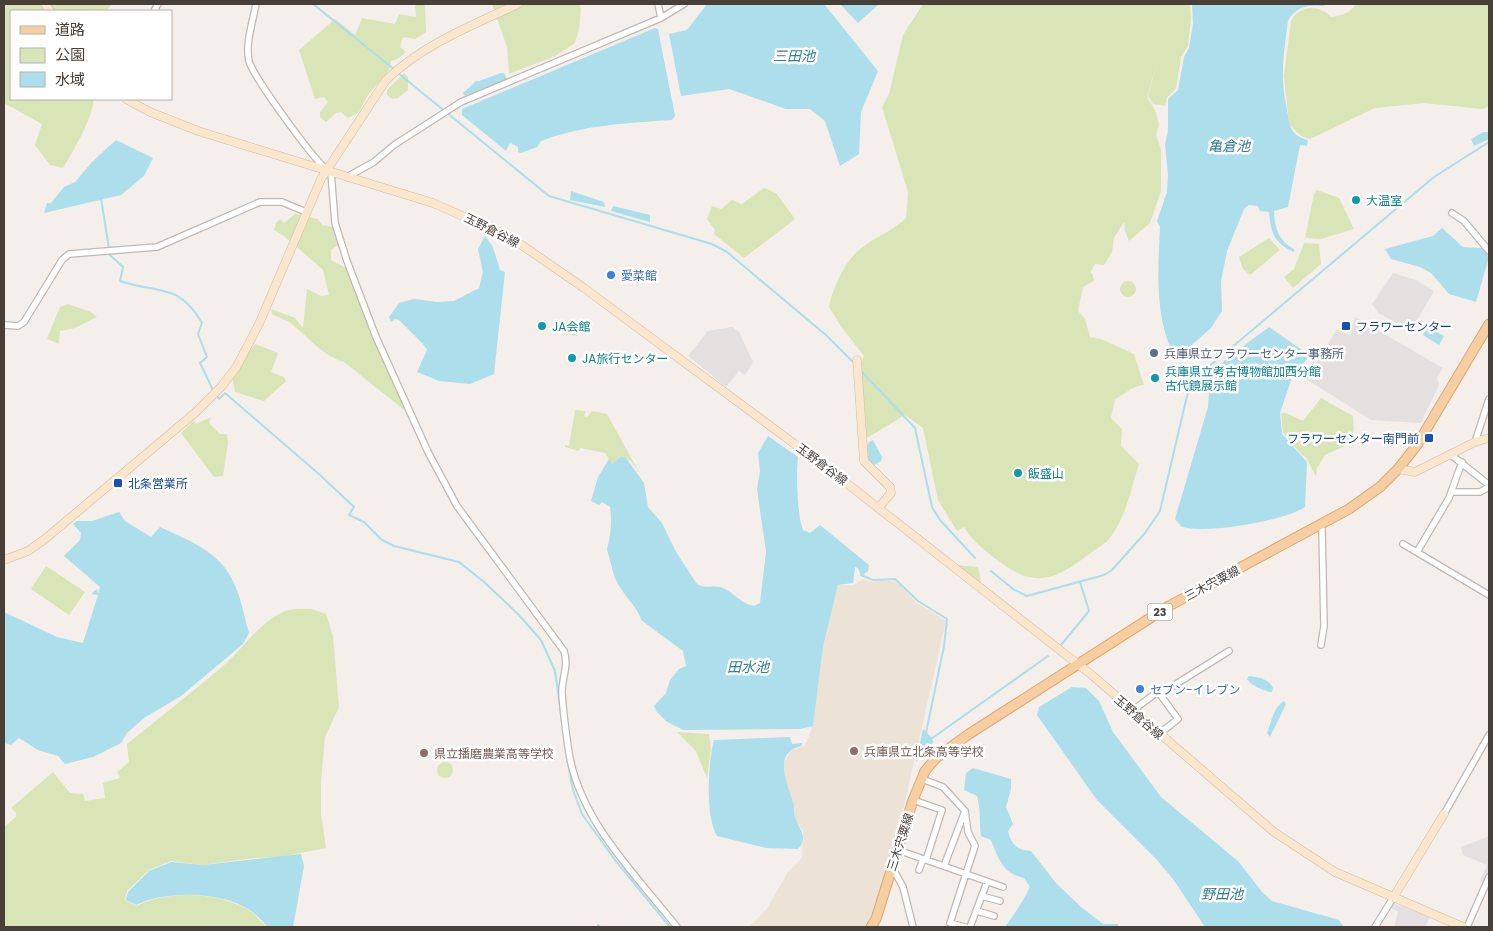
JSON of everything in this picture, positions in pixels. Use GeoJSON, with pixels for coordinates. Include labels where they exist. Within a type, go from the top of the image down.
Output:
{"type":"FeatureCollection","features":[{"type":"Feature","properties":{"kind":"main road"},"geometry":{"type":"LineString","coordinates":[[4,560],[28,551],[50,535],[196,412],[222,386],[249,346],[306,212],[366,109],[386,80],[400,67],[434,45],[518,4]]}},
{"type":"Feature","properties":{"kind":"main road","name":"玉野倉谷線"},"geometry":{"type":"LineString","coordinates":[[128,100],[181,125],[446,208],[495,229],[527,248],[831,470],[1078,666],[1245,808],[1295,847],[1335,872],[1463,927]]}},
{"type":"Feature","properties":{"kind":"main road","name":"三木宍粟線"},"geometry":{"type":"LineString","coordinates":[[871,927],[876,919],[913,800],[930,764],[944,752],[1169,606],[1320,526],[1361,501],[1398,470],[1417,445],[1489,324]]}},
{"type":"Feature","properties":{"kind":"main road"},"geometry":{"type":"LineString","coordinates":[[857,360],[864,461],[890,487],[891,493],[881,505]]}},
{"type":"Feature","properties":{"kind":"main road"},"geometry":{"type":"LineString","coordinates":[[1398,470],[1415,472],[1475,442],[1489,438]]}},
{"type":"Feature","properties":{"kind":"main road"},"geometry":{"type":"LineString","coordinates":[[1393,898],[1444,814]]}},
{"type":"Feature","properties":{"kind":"street"},"geometry":{"type":"LineString","coordinates":[[256,4],[248,49],[249,62],[283,114],[318,162],[329,171],[335,223],[347,261],[376,337],[428,452],[457,506],[564,651],[567,669],[562,690],[564,711],[570,754],[578,790],[602,832],[677,927]]}},
{"type":"Feature","properties":{"kind":"street"},"geometry":{"type":"LineString","coordinates":[[658,4],[660,18]]}},
{"type":"Feature","properties":{"kind":"street"},"geometry":{"type":"LineString","coordinates":[[347,177],[374,162],[394,145],[461,102],[660,18],[684,4]]}},
{"type":"Feature","properties":{"kind":"street"},"geometry":{"type":"LineString","coordinates":[[4,325],[18,326],[24,322],[62,260],[69,254],[157,247],[260,202],[282,202],[306,212]]}},
{"type":"Feature","properties":{"kind":"street"},"geometry":{"type":"LineString","coordinates":[[1452,213],[1464,221],[1489,251]]}},
{"type":"Feature","properties":{"kind":"street"},"geometry":{"type":"LineString","coordinates":[[1475,442],[1489,399]]}},
{"type":"Feature","properties":{"kind":"street"},"geometry":{"type":"LineString","coordinates":[[1450,454],[1489,486],[1480,492],[1451,492]]}},
{"type":"Feature","properties":{"kind":"street"},"geometry":{"type":"LineString","coordinates":[[1417,552],[1451,492],[1462,462]]}},
{"type":"Feature","properties":{"kind":"street"},"geometry":{"type":"LineString","coordinates":[[1320,526],[1322,529],[1324,626],[1321,646]]}},
{"type":"Feature","properties":{"kind":"street"},"geometry":{"type":"LineString","coordinates":[[1403,544],[1489,595]]}},
{"type":"Feature","properties":{"kind":"street"},"geometry":{"type":"LineString","coordinates":[[1132,711],[1156,693],[1229,651]]}},
{"type":"Feature","properties":{"kind":"street"},"geometry":{"type":"LineString","coordinates":[[1159,693],[1178,719],[1159,734]]}},
{"type":"Feature","properties":{"kind":"street"},"geometry":{"type":"LineString","coordinates":[[1444,814],[1489,735]]}},
{"type":"Feature","properties":{"kind":"street"},"geometry":{"type":"LineString","coordinates":[[922,779],[943,787],[966,811],[968,832],[975,846],[950,923],[965,927]]}},
{"type":"Feature","properties":{"kind":"street"},"geometry":{"type":"LineString","coordinates":[[913,800],[942,810],[920,870]]}},
{"type":"Feature","properties":{"kind":"street"},"geometry":{"type":"LineString","coordinates":[[944,866],[966,811]]}},
{"type":"Feature","properties":{"kind":"street"},"geometry":{"type":"LineString","coordinates":[[898,850],[1003,887]]}},
{"type":"Feature","properties":{"kind":"street"},"geometry":{"type":"LineString","coordinates":[[892,867],[903,887],[913,927]]}},
{"type":"Feature","properties":{"kind":"street"},"geometry":{"type":"LineString","coordinates":[[1467,927],[1489,877]]}},
{"type":"Feature","properties":{"kind":"street"},"geometry":{"type":"LineString","coordinates":[[970,927],[986,882]]}},
{"type":"Feature","properties":{"kind":"street"},"geometry":{"type":"LineString","coordinates":[[982,896],[1000,901]]}},
{"type":"Feature","properties":{"kind":"street"},"geometry":{"type":"LineString","coordinates":[[1375,927],[1393,898]]}},
{"type":"Feature","properties":{"kind":"street"},"geometry":{"type":"LineString","coordinates":[[977,911],[994,916]]}},
{"type":"Feature","properties":{"kind":"shaded area"},"geometry":{"type":"Polygon","coordinates":[[[1393,273],[1416,280],[1434,291],[1411,331],[1378,313],[1372,304],[1393,273]]]}},
{"type":"Feature","properties":{"kind":"shaded area"},"geometry":{"type":"Polygon","coordinates":[[[1355,317],[1443,368],[1437,378],[1439,385],[1421,423],[1371,420],[1306,379],[1337,329],[1350,336],[1355,317]]]}},
{"type":"Feature","properties":{"kind":"shaded area"},"geometry":{"type":"Polygon","coordinates":[[[732,327],[739,332],[753,362],[745,375],[739,371],[726,387],[688,356],[708,331],[732,327]]]}},
{"type":"Feature","properties":{"kind":"shaded area","name":"兵庫県立北条高等学校"},"geometry":{"type":"Polygon","coordinates":[[[863,579],[872,582],[883,580],[897,582],[917,603],[946,621],[899,828],[875,909],[865,927],[749,927],[766,910],[788,872],[802,858],[803,831],[794,817],[793,801],[786,784],[783,765],[791,750],[805,746],[813,726],[823,648],[838,585],[854,585],[863,579]]]}},
{"type":"Feature","properties":{"kind":"shaded area"},"geometry":{"type":"Polygon","coordinates":[[[1489,836],[1489,873],[1484,883],[1480,881],[1487,865],[1463,855],[1461,847],[1489,836]]]}},
{"type":"Feature","properties":{"kind":"shaded area"},"geometry":{"type":"Polygon","coordinates":[[[1393,903],[1430,917],[1425,927],[1394,927],[1398,912],[1391,908],[1393,903]]]}},
{"type":"Feature","properties":{"kind":"green space"},"geometry":{"type":"Polygon","coordinates":[[[4,4],[112,4],[107,10],[10,10],[10,100],[94,100],[86,125],[63,168],[50,165],[35,145],[42,124],[4,103],[4,4]]]}},
{"type":"Feature","properties":{"kind":"green space"},"geometry":{"type":"Polygon","coordinates":[[[415,4],[425,4],[426,32],[415,39],[403,37],[400,47],[406,52],[399,58],[391,61],[389,70],[368,95],[359,112],[348,118],[341,112],[336,113],[326,122],[320,117],[320,112],[328,102],[324,97],[315,99],[299,50],[335,19],[355,35],[362,18],[395,24],[399,14],[416,17],[415,4]]]}},
{"type":"Feature","properties":{"kind":"green space"},"geometry":{"type":"Polygon","coordinates":[[[492,4],[579,4],[581,9],[579,29],[575,43],[555,56],[509,74],[507,47],[492,4]]]}},
{"type":"Feature","properties":{"kind":"green space"},"geometry":{"type":"Polygon","coordinates":[[[923,4],[1190,4],[1191,19],[1188,46],[1181,57],[1176,88],[1167,98],[1165,106],[1153,104],[1148,96],[1157,63],[1147,97],[1156,112],[1159,125],[1156,135],[1161,149],[1161,191],[1150,223],[1129,241],[1124,222],[1114,238],[1112,252],[1104,265],[1095,264],[1090,272],[1093,275],[1094,281],[1083,287],[1078,311],[1085,319],[1090,337],[1101,339],[1134,354],[1144,385],[1132,389],[1115,399],[1111,418],[1122,429],[1121,446],[1139,464],[1124,513],[1109,539],[1075,564],[1052,576],[1041,578],[1019,574],[993,557],[973,539],[964,527],[957,531],[938,500],[923,428],[905,415],[867,438],[858,370],[864,356],[840,325],[829,307],[838,280],[853,256],[860,249],[897,226],[906,218],[908,192],[882,107],[889,94],[903,35],[923,4]]]}},
{"type":"Feature","properties":{"kind":"green space"},"geometry":{"type":"Polygon","coordinates":[[[1356,4],[1489,4],[1489,106],[1483,109],[1424,103],[1375,108],[1310,139],[1301,136],[1289,124],[1284,76],[1291,21],[1295,15],[1304,9],[1321,10],[1331,17],[1339,16],[1351,10],[1356,4]]]}},
{"type":"Feature","properties":{"kind":"green space"},"geometry":{"type":"Polygon","coordinates":[[[404,73],[408,77],[408,90],[398,98],[392,99],[387,95],[387,90],[404,73]]]}},
{"type":"Feature","properties":{"kind":"green space"},"geometry":{"type":"Polygon","coordinates":[[[764,188],[776,193],[795,219],[744,258],[714,234],[715,230],[707,219],[712,206],[721,209],[732,200],[742,204],[764,188]]]}},
{"type":"Feature","properties":{"kind":"green space"},"geometry":{"type":"Polygon","coordinates":[[[1317,190],[1339,198],[1354,229],[1321,239],[1305,238],[1314,194],[1317,190]]]}},
{"type":"Feature","properties":{"kind":"green space"},"geometry":{"type":"Polygon","coordinates":[[[295,214],[318,219],[322,225],[332,227],[338,245],[331,250],[331,260],[348,269],[364,314],[408,413],[344,362],[323,351],[291,323],[272,314],[271,309],[295,318],[303,328],[307,289],[321,296],[329,295],[323,270],[284,236],[274,230],[276,223],[280,219],[284,223],[295,214]]]}},
{"type":"Feature","properties":{"kind":"green space"},"geometry":{"type":"Polygon","coordinates":[[[1269,238],[1280,250],[1250,275],[1243,269],[1239,257],[1269,238]]]}},
{"type":"Feature","properties":{"kind":"green space"},"geometry":{"type":"Polygon","coordinates":[[[1304,243],[1319,244],[1321,264],[1293,288],[1284,277],[1294,269],[1304,243]]]}},
{"type":"Feature","properties":{"kind":"green space"},"geometry":{"type":"Polygon","coordinates":[[[1128,281],[1134,283],[1136,289],[1134,295],[1128,297],[1122,295],[1120,289],[1122,283],[1128,281]]]}},
{"type":"Feature","properties":{"kind":"green space"},"geometry":{"type":"Polygon","coordinates":[[[68,304],[91,312],[97,317],[75,328],[60,331],[59,344],[47,339],[60,307],[68,304]]]}},
{"type":"Feature","properties":{"kind":"green space"},"geometry":{"type":"Polygon","coordinates":[[[565,320],[579,328],[577,336],[564,334],[565,320]]]}},
{"type":"Feature","properties":{"kind":"green space"},"geometry":{"type":"Polygon","coordinates":[[[255,344],[278,353],[271,372],[284,377],[286,381],[264,401],[235,392],[232,377],[255,344]]]}},
{"type":"Feature","properties":{"kind":"green space"},"geometry":{"type":"Polygon","coordinates":[[[1321,398],[1353,416],[1354,430],[1345,446],[1325,455],[1317,468],[1316,477],[1306,457],[1302,455],[1283,433],[1281,413],[1286,413],[1303,421],[1321,398]]]}},
{"type":"Feature","properties":{"kind":"green space"},"geometry":{"type":"Polygon","coordinates":[[[575,410],[586,411],[584,416],[587,417],[592,411],[607,414],[639,472],[631,461],[622,456],[612,464],[605,453],[581,448],[578,451],[565,447],[565,445],[569,446],[575,410]]]}},
{"type":"Feature","properties":{"kind":"green space"},"geometry":{"type":"Polygon","coordinates":[[[211,418],[209,423],[220,434],[227,434],[228,443],[223,476],[214,477],[181,433],[193,421],[196,424],[211,418]]]}},
{"type":"Feature","properties":{"kind":"green space"},"geometry":{"type":"Polygon","coordinates":[[[956,565],[978,567],[982,587],[956,565]]]}},
{"type":"Feature","properties":{"kind":"green space"},"geometry":{"type":"Polygon","coordinates":[[[46,566],[85,592],[69,615],[31,589],[46,566]]]}},
{"type":"Feature","properties":{"kind":"green space"},"geometry":{"type":"Polygon","coordinates":[[[312,609],[326,614],[333,636],[339,707],[325,737],[321,781],[321,814],[326,848],[281,857],[254,858],[202,865],[171,861],[149,870],[127,891],[125,900],[136,906],[163,897],[178,895],[208,896],[237,904],[254,914],[267,927],[4,927],[4,827],[16,817],[16,813],[11,808],[53,772],[70,793],[83,794],[85,801],[105,798],[103,783],[119,778],[120,776],[117,772],[129,762],[127,744],[223,666],[270,619],[289,610],[312,609]]]}},
{"type":"Feature","properties":{"kind":"green space"},"geometry":{"type":"Polygon","coordinates":[[[677,732],[709,734],[711,748],[707,778],[696,751],[677,732]]]}},
{"type":"Feature","properties":{"kind":"green space"},"geometry":{"type":"Polygon","coordinates":[[[445,762],[453,770],[445,778],[437,770],[445,762]]]}},
{"type":"Feature","properties":{"kind":"water","name":"三田池"},"geometry":{"type":"Polygon","coordinates":[[[707,4],[824,4],[878,71],[861,112],[859,154],[840,166],[825,121],[810,109],[786,109],[729,89],[681,96],[669,34],[687,30],[707,4]]]}},
{"type":"Feature","properties":{"kind":"water"},"geometry":{"type":"Polygon","coordinates":[[[840,4],[879,4],[858,23],[840,4]]]}},
{"type":"Feature","properties":{"kind":"water","name":"亀倉池"},"geometry":{"type":"Polygon","coordinates":[[[1192,4],[1328,4],[1298,10],[1294,12],[1288,21],[1283,73],[1286,105],[1289,122],[1293,131],[1301,138],[1308,140],[1307,146],[1300,145],[1288,207],[1274,211],[1278,233],[1284,242],[1294,249],[1294,252],[1278,241],[1271,226],[1269,212],[1260,211],[1258,206],[1249,205],[1244,209],[1227,251],[1221,281],[1222,311],[1211,328],[1176,359],[1164,328],[1161,311],[1158,277],[1160,227],[1157,221],[1167,192],[1168,175],[1165,144],[1168,131],[1168,99],[1178,90],[1184,57],[1189,48],[1193,24],[1192,4]]]}},
{"type":"Feature","properties":{"kind":"water"},"geometry":{"type":"Polygon","coordinates":[[[655,28],[658,29],[675,116],[672,120],[639,122],[573,131],[541,141],[537,147],[521,153],[518,152],[518,147],[510,143],[506,151],[462,115],[462,109],[655,28]]]}},
{"type":"Feature","properties":{"kind":"water"},"geometry":{"type":"Polygon","coordinates":[[[504,73],[507,79],[465,96],[463,93],[476,81],[504,73]]]}},
{"type":"Feature","properties":{"kind":"water"},"geometry":{"type":"Polygon","coordinates":[[[1483,132],[1489,132],[1489,139],[1474,146],[1471,139],[1483,132]]]}},
{"type":"Feature","properties":{"kind":"water"},"geometry":{"type":"Polygon","coordinates":[[[116,140],[153,158],[144,176],[121,195],[44,213],[47,203],[51,203],[64,187],[75,182],[92,162],[116,140]]]}},
{"type":"Feature","properties":{"kind":"water"},"geometry":{"type":"Polygon","coordinates":[[[571,191],[604,202],[605,207],[570,200],[571,191]]]}},
{"type":"Feature","properties":{"kind":"water"},"geometry":{"type":"Polygon","coordinates":[[[613,206],[650,215],[650,222],[611,211],[613,206]]]}},
{"type":"Feature","properties":{"kind":"water"},"geometry":{"type":"Polygon","coordinates":[[[1442,228],[1463,247],[1482,248],[1489,257],[1476,302],[1449,294],[1431,273],[1420,267],[1391,259],[1385,249],[1433,236],[1442,228]]]}},
{"type":"Feature","properties":{"kind":"water"},"geometry":{"type":"Polygon","coordinates":[[[485,236],[493,247],[500,270],[505,272],[494,374],[470,384],[439,381],[417,372],[427,350],[399,320],[395,319],[391,322],[389,317],[399,303],[414,299],[437,302],[454,301],[479,288],[483,272],[478,249],[485,236]]]}},
{"type":"Feature","properties":{"kind":"water"},"geometry":{"type":"Polygon","coordinates":[[[1269,327],[1308,354],[1307,359],[1292,377],[1280,413],[1282,434],[1307,462],[1305,507],[1280,517],[1245,525],[1208,529],[1182,527],[1175,519],[1208,407],[1210,377],[1226,359],[1269,327]]]}},
{"type":"Feature","properties":{"kind":"water"},"geometry":{"type":"Polygon","coordinates":[[[1428,327],[1444,336],[1439,345],[1423,335],[1428,327]]]}},
{"type":"Feature","properties":{"kind":"water","name":"田水池"},"geometry":{"type":"Polygon","coordinates":[[[768,436],[798,457],[799,515],[803,530],[810,533],[820,525],[869,565],[868,571],[861,576],[858,568],[855,567],[853,583],[838,585],[823,647],[813,726],[800,729],[683,730],[666,721],[656,711],[654,706],[666,693],[670,680],[679,669],[686,666],[683,651],[641,620],[618,584],[607,549],[611,528],[610,507],[602,502],[599,505],[591,501],[598,477],[609,459],[612,464],[622,456],[626,458],[644,483],[648,507],[662,523],[676,552],[697,584],[724,589],[754,606],[760,603],[766,552],[757,489],[760,471],[758,453],[768,436]]]}},
{"type":"Feature","properties":{"kind":"water"},"geometry":{"type":"Polygon","coordinates":[[[873,440],[882,457],[881,461],[874,465],[866,459],[866,449],[869,442],[873,440]]]}},
{"type":"Feature","properties":{"kind":"water"},"geometry":{"type":"Polygon","coordinates":[[[119,512],[125,521],[151,537],[160,527],[202,548],[220,562],[236,587],[249,633],[243,644],[181,696],[144,718],[127,733],[121,743],[93,757],[65,764],[58,756],[38,750],[19,738],[11,745],[4,743],[4,612],[57,637],[83,643],[98,595],[91,594],[97,589],[98,594],[100,587],[64,556],[80,540],[81,533],[73,524],[77,521],[92,521],[119,512]]]}},
{"type":"Feature","properties":{"kind":"water"},"geometry":{"type":"Polygon","coordinates":[[[1249,676],[1266,681],[1273,688],[1272,692],[1251,684],[1247,679],[1249,676]]]}},
{"type":"Feature","properties":{"kind":"water","name":"野田池"},"geometry":{"type":"Polygon","coordinates":[[[1072,687],[1086,688],[1099,701],[1113,732],[1161,797],[1239,862],[1262,892],[1272,901],[1339,920],[1344,927],[1205,927],[1173,879],[1156,859],[1097,800],[1037,715],[1039,707],[1072,687]]]}},
{"type":"Feature","properties":{"kind":"water"},"geometry":{"type":"Polygon","coordinates":[[[1284,701],[1286,704],[1270,737],[1267,733],[1273,715],[1284,701]]]}},
{"type":"Feature","properties":{"kind":"water"},"geometry":{"type":"Polygon","coordinates":[[[923,729],[932,738],[933,743],[916,762],[923,729]]]}},
{"type":"Feature","properties":{"kind":"water"},"geometry":{"type":"Polygon","coordinates":[[[790,737],[792,744],[802,743],[802,746],[793,749],[787,755],[784,762],[785,778],[794,804],[794,815],[803,837],[801,845],[798,849],[766,848],[717,836],[713,827],[709,803],[710,761],[714,740],[790,737]]]}},
{"type":"Feature","properties":{"kind":"water"},"geometry":{"type":"Polygon","coordinates":[[[973,768],[1011,779],[1011,789],[1006,807],[1013,824],[1008,831],[1011,840],[1016,846],[1022,850],[1031,851],[1056,883],[1081,907],[1103,924],[1118,924],[1118,927],[1005,927],[1030,887],[1024,878],[1006,869],[999,859],[991,840],[981,836],[977,796],[964,790],[966,773],[973,768]]]}},
{"type":"Feature","properties":{"kind":"water"},"geometry":{"type":"Polygon","coordinates":[[[301,854],[304,866],[293,927],[268,927],[253,913],[239,904],[210,896],[178,895],[148,900],[136,905],[126,900],[128,892],[149,871],[171,862],[203,865],[301,854]]]}},
{"type":"Feature","properties":{"kind":"waterway"},"geometry":{"type":"LineString","coordinates":[[313,4],[395,70]]}},
{"type":"Feature","properties":{"kind":"waterway"},"geometry":{"type":"LineString","coordinates":[[398,73],[549,196],[712,244],[727,252],[827,336],[854,363]]}},
{"type":"Feature","properties":{"kind":"waterway"},"geometry":{"type":"LineString","coordinates":[[991,571],[1013,589],[1027,596],[1104,575],[1112,570],[1145,533],[1160,511],[1187,396],[1193,380],[1434,177],[1489,142]]}},
{"type":"Feature","properties":{"kind":"waterway"},"geometry":{"type":"LineString","coordinates":[[101,198],[110,255],[123,267],[120,281],[176,295],[193,310],[202,323],[198,334],[207,357],[200,363],[214,392]]}},
{"type":"Feature","properties":{"kind":"waterway"},"geometry":{"type":"LineString","coordinates":[[860,370],[915,428],[932,507],[940,520],[975,558]]}},
{"type":"Feature","properties":{"kind":"waterway"},"geometry":{"type":"LineString","coordinates":[[217,396],[219,399],[225,393],[320,475],[354,507],[349,515],[364,522],[382,540],[394,546],[459,562],[484,582],[518,614],[541,640],[555,671],[565,741]]}},
{"type":"Feature","properties":{"kind":"waterway"},"geometry":{"type":"LineString","coordinates":[[861,575],[873,580],[895,579],[918,601],[947,619],[944,646],[926,733]]}},
{"type":"Feature","properties":{"kind":"waterway"},"geometry":{"type":"LineString","coordinates":[[1061,645],[1089,611],[1080,582]]}},
{"type":"Feature","properties":{"kind":"waterway"},"geometry":{"type":"LineString","coordinates":[[931,739],[1048,656]]}},
{"type":"Feature","properties":{"kind":"waterway"},"geometry":{"type":"LineString","coordinates":[[566,753],[573,790],[582,814],[615,860],[670,927]]}},
{"type":"Feature","properties":{"kind":"place","name":"大温室"},"geometry":{"type":"Point","coordinates":[1356,200]}},
{"type":"Feature","properties":{"kind":"place","name":"愛菜館"},"geometry":{"type":"Point","coordinates":[611,275]}},
{"type":"Feature","properties":{"kind":"place","name":"JA会館"},"geometry":{"type":"Point","coordinates":[542,326]}},
{"type":"Feature","properties":{"kind":"place","name":"フラワーセンター"},"geometry":{"type":"Point","coordinates":[1346,326]}},
{"type":"Feature","properties":{"kind":"place","name":"兵庫県立フラワーセンター事務所"},"geometry":{"type":"Point","coordinates":[1154,353]}},
{"type":"Feature","properties":{"kind":"place","name":"JA旅行センター"},"geometry":{"type":"Point","coordinates":[572,358]}},
{"type":"Feature","properties":{"kind":"place","name":"兵庫県立考古博物館加西分館 古代鏡展示館"},"geometry":{"type":"Point","coordinates":[1155,378]}},
{"type":"Feature","properties":{"kind":"place","name":"フラワーセンター南門前"},"geometry":{"type":"Point","coordinates":[1429,438]}},
{"type":"Feature","properties":{"kind":"place","name":"飯盛山"},"geometry":{"type":"Point","coordinates":[1018,473]}},
{"type":"Feature","properties":{"kind":"place","name":"北条営業所"},"geometry":{"type":"Point","coordinates":[118,483]}},
{"type":"Feature","properties":{"kind":"place","name":"セブン-イレブン"},"geometry":{"type":"Point","coordinates":[1140,689]}},
{"type":"Feature","properties":{"kind":"place","name":"兵庫県立北条高等学校"},"geometry":{"type":"Point","coordinates":[854,751]}},
{"type":"Feature","properties":{"kind":"place","name":"県立播磨農業高等学校"},"geometry":{"type":"Point","coordinates":[424,753]}}]}
